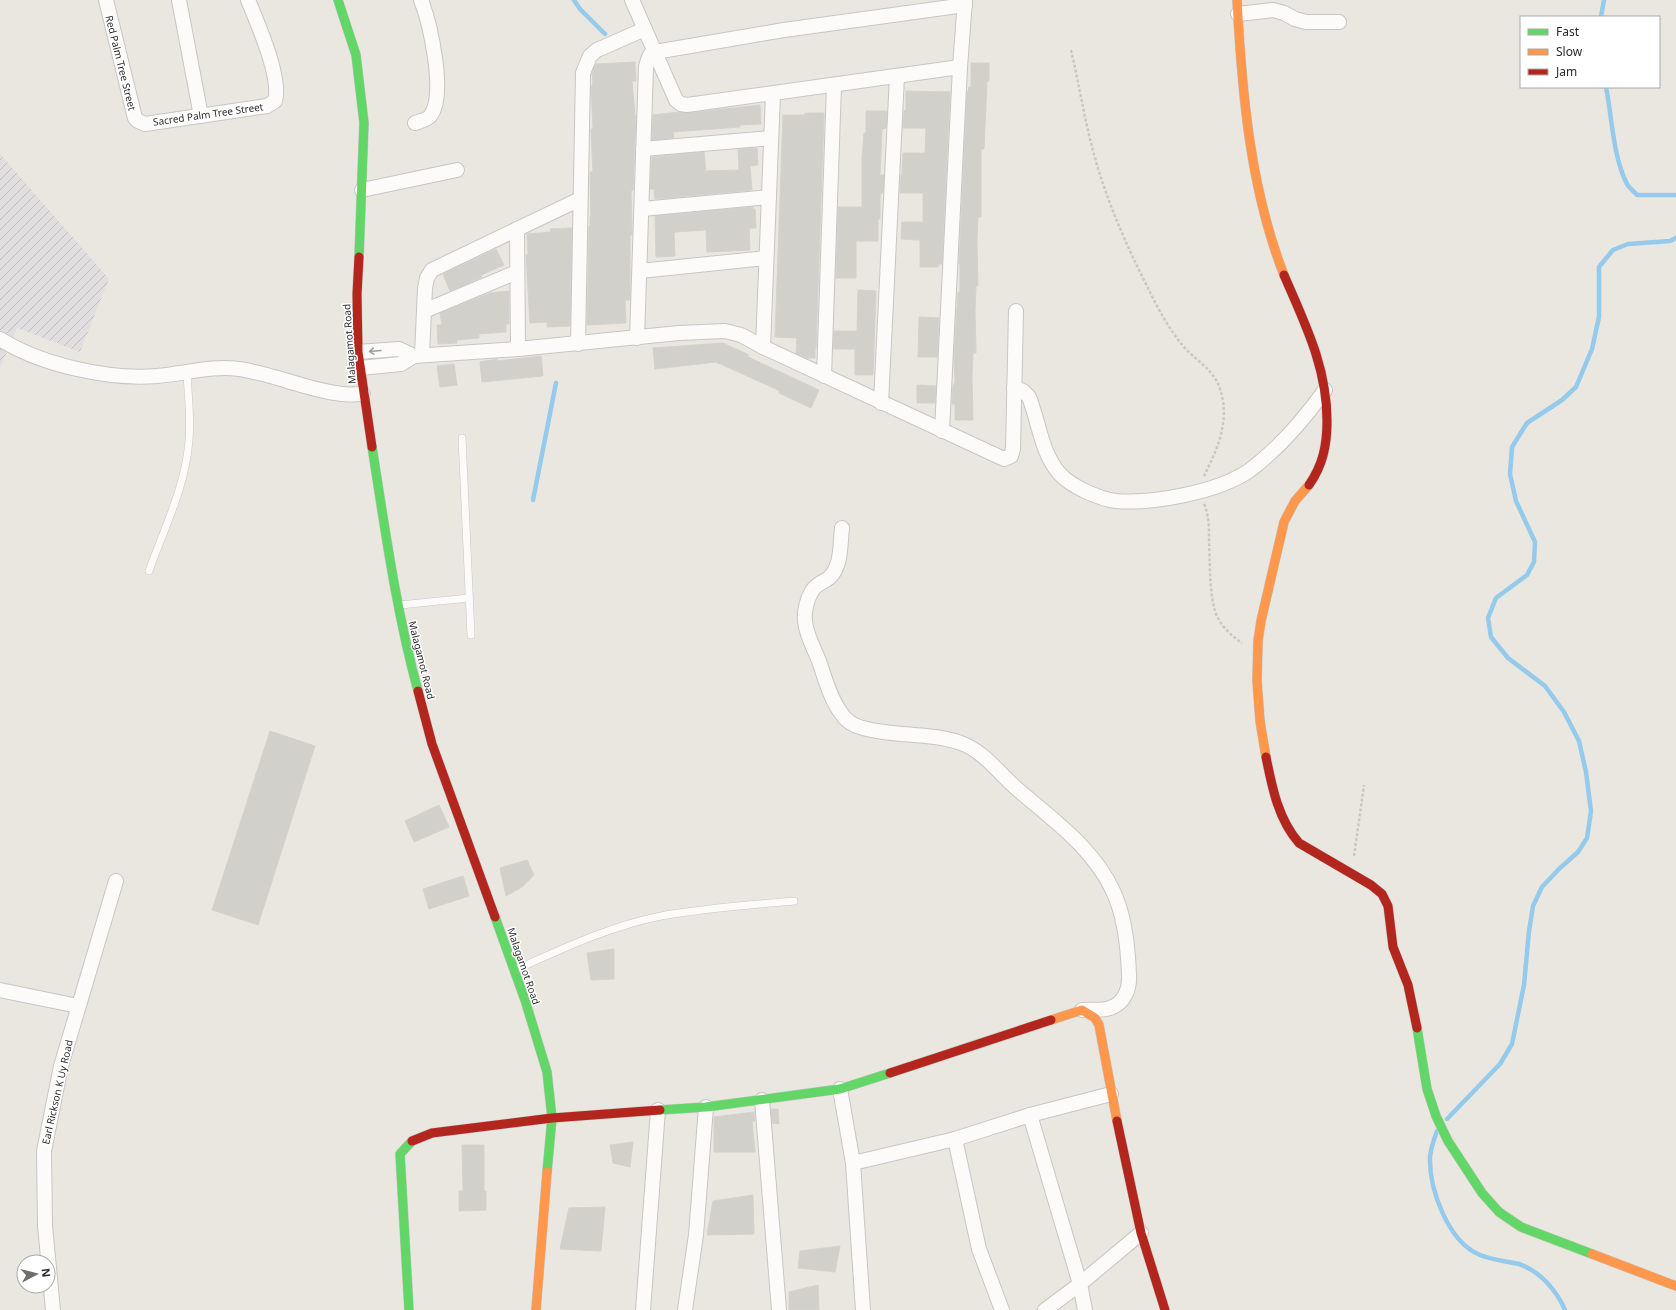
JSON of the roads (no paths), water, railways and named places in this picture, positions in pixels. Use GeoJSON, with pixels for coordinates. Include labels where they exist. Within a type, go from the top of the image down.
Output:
{"type":"FeatureCollection","features":[{"type":"Feature","properties":{"kind":"street","name":"Red Palm Tree Street"},"geometry":{"type":"LineString","coordinates":[[106,0],[135,118],[141,123]]}},
{"type":"Feature","properties":{"kind":"street"},"geometry":{"type":"LineString","coordinates":[[179,0],[201,116]]}},
{"type":"Feature","properties":{"kind":"street","name":"Sacred Palm Tree Street"},"geometry":{"type":"LineString","coordinates":[[141,123],[151,123],[267,106],[275,101],[276,91],[271,66],[259,26],[248,0]]}},
{"type":"Feature","properties":{"kind":"street","name":"Malagamot Road"},"geometry":{"type":"LineString","coordinates":[[338,0],[356,55],[364,123],[357,294],[358,352],[363,394],[398,605],[410,663],[432,744],[515,971],[547,1072],[552,1118],[536,1310]]}},
{"type":"Feature","properties":{"kind":"street"},"geometry":{"type":"LineString","coordinates":[[415,123],[426,120],[431,115],[435,105],[437,86],[435,57],[430,28],[421,0]]}},
{"type":"Feature","properties":{"kind":"street"},"geometry":{"type":"LineString","coordinates":[[632,0],[674,94],[681,104],[694,105],[960,67]]}},
{"type":"Feature","properties":{"kind":"street"},"geometry":{"type":"LineString","coordinates":[[637,338],[646,68],[650,55],[655,52],[784,30],[965,2],[960,67],[942,431]]}},
{"type":"Feature","properties":{"kind":"street"},"geometry":{"type":"LineString","coordinates":[[1339,22],[1306,22],[1273,10],[1238,7],[1240,52],[1251,154],[1260,195],[1274,246],[1318,359],[1324,390],[1326,442],[1321,467],[1315,478],[1291,507],[1284,523],[1261,622],[1258,649],[1259,705],[1265,754],[1282,820],[1289,833],[1299,842],[1371,885],[1382,894],[1388,906],[1393,947],[1408,985],[1416,1012],[1427,1089],[1436,1116],[1448,1141],[1482,1192],[1499,1212],[1521,1227],[1676,1286]]}},
{"type":"Feature","properties":{"kind":"street"},"geometry":{"type":"LineString","coordinates":[[578,344],[582,84],[590,56],[597,50],[645,29]]}},
{"type":"Feature","properties":{"kind":"street"},"geometry":{"type":"LineString","coordinates":[[881,402],[897,76]]}},
{"type":"Feature","properties":{"kind":"street"},"geometry":{"type":"LineString","coordinates":[[824,376],[834,85]]}},
{"type":"Feature","properties":{"kind":"street"},"geometry":{"type":"LineString","coordinates":[[763,348],[773,94]]}},
{"type":"Feature","properties":{"kind":"street"},"geometry":{"type":"LineString","coordinates":[[643,149],[771,138]]}},
{"type":"Feature","properties":{"kind":"street"},"geometry":{"type":"LineString","coordinates":[[362,190],[457,170]]}},
{"type":"Feature","properties":{"kind":"street"},"geometry":{"type":"LineString","coordinates":[[642,209],[769,197]]}},
{"type":"Feature","properties":{"kind":"street"},"geometry":{"type":"LineString","coordinates":[[418,356],[424,311],[425,288],[427,278],[432,270],[580,199]]}},
{"type":"Feature","properties":{"kind":"street"},"geometry":{"type":"LineString","coordinates":[[517,229],[518,349]]}},
{"type":"Feature","properties":{"kind":"street"},"geometry":{"type":"LineString","coordinates":[[640,271],[766,258]]}},
{"type":"Feature","properties":{"kind":"street"},"geometry":{"type":"LineString","coordinates":[[424,311],[517,272]]}},
{"type":"Feature","properties":{"kind":"street"},"geometry":{"type":"LineString","coordinates":[[360,368],[401,364],[418,356],[578,344],[679,333],[725,331],[741,335],[763,348],[1001,459],[1011,456],[1013,449],[1016,311]]}},
{"type":"Feature","properties":{"kind":"street"},"geometry":{"type":"LineString","coordinates":[[0,339],[31,355],[81,370],[106,375],[157,376],[214,369],[238,369],[325,391],[343,394],[363,394]]}},
{"type":"Feature","properties":{"kind":"street"},"geometry":{"type":"LineString","coordinates":[[358,352],[399,349],[418,356]]}},
{"type":"Feature","properties":{"kind":"street"},"geometry":{"type":"LineString","coordinates":[[1014,388],[1024,391],[1029,397],[1049,459],[1060,474],[1078,488],[1114,501],[1136,501],[1166,498],[1229,482],[1250,470],[1297,426],[1311,410],[1324,390]]}},
{"type":"Feature","properties":{"kind":"street"},"geometry":{"type":"LineString","coordinates":[[409,1310],[400,1154],[406,1144],[416,1137],[432,1133],[552,1118],[706,1107],[840,1089],[1082,1010],[1110,1008],[1122,1000],[1128,991],[1128,950],[1122,920],[1114,892],[1101,870],[1083,848],[1054,818],[1016,787],[977,751],[962,743],[936,736],[863,728],[851,724],[841,714],[833,699],[808,635],[805,616],[808,600],[812,591],[817,585],[829,578],[834,571],[839,559],[842,528]]}},
{"type":"Feature","properties":{"kind":"street","name":"Earl Rickson K Uy Road"},"geometry":{"type":"LineString","coordinates":[[53,1310],[45,1226],[44,1151],[61,1066],[116,882]]}},
{"type":"Feature","properties":{"kind":"street"},"geometry":{"type":"LineString","coordinates":[[0,990],[78,1006]]}},
{"type":"Feature","properties":{"kind":"street"},"geometry":{"type":"LineString","coordinates":[[1082,1010],[1094,1018],[1099,1025],[1111,1094],[1141,1233],[1165,1310]]}},
{"type":"Feature","properties":{"kind":"street"},"geometry":{"type":"LineString","coordinates":[[840,1089],[853,1163],[863,1310]]}},
{"type":"Feature","properties":{"kind":"street"},"geometry":{"type":"LineString","coordinates":[[853,1163],[954,1139],[1030,1114],[1111,1094]]}},
{"type":"Feature","properties":{"kind":"street"},"geometry":{"type":"LineString","coordinates":[[762,1100],[779,1310]]}},
{"type":"Feature","properties":{"kind":"street"},"geometry":{"type":"LineString","coordinates":[[685,1310],[696,1235],[706,1107]]}},
{"type":"Feature","properties":{"kind":"street"},"geometry":{"type":"LineString","coordinates":[[643,1310],[658,1110]]}},
{"type":"Feature","properties":{"kind":"street"},"geometry":{"type":"LineString","coordinates":[[1030,1114],[1080,1284],[1085,1310]]}},
{"type":"Feature","properties":{"kind":"street"},"geometry":{"type":"LineString","coordinates":[[954,1139],[979,1249],[1002,1310]]}},
{"type":"Feature","properties":{"kind":"street"},"geometry":{"type":"LineString","coordinates":[[1045,1310],[1080,1284],[1141,1233]]}},
{"type":"Feature","properties":{"kind":"lane"},"geometry":{"type":"LineString","coordinates":[[149,571],[177,496],[186,465],[190,439],[187,372]]}},
{"type":"Feature","properties":{"kind":"lane"},"geometry":{"type":"LineString","coordinates":[[462,438],[471,634]]}},
{"type":"Feature","properties":{"kind":"lane"},"geometry":{"type":"LineString","coordinates":[[398,605],[469,598]]}},
{"type":"Feature","properties":{"kind":"lane"},"geometry":{"type":"LineString","coordinates":[[515,971],[571,945],[629,925],[661,916],[794,900]]}},
{"type":"Feature","properties":{"kind":"waterway"},"geometry":{"type":"LineString","coordinates":[[574,0],[580,9],[605,34]]}},
{"type":"Feature","properties":{"kind":"waterway"},"geometry":{"type":"LineString","coordinates":[[1601,16],[1604,0]]}},
{"type":"Feature","properties":{"kind":"waterway"},"geometry":{"type":"LineString","coordinates":[[1606,88],[1616,149],[1622,173],[1628,185],[1637,195],[1676,195]]}},
{"type":"Feature","properties":{"kind":"waterway"},"geometry":{"type":"LineString","coordinates":[[1447,1119],[1500,1064],[1512,1044],[1524,985],[1533,906],[1542,887],[1578,852],[1587,838],[1591,811],[1586,772],[1579,741],[1564,712],[1545,686],[1508,658],[1491,637],[1488,618],[1496,598],[1527,575],[1534,562],[1535,542],[1516,501],[1510,474],[1512,447],[1527,423],[1562,400],[1576,387],[1592,349],[1599,317],[1599,267],[1613,250],[1628,244],[1670,241],[1676,238]]}},
{"type":"Feature","properties":{"kind":"waterway"},"geometry":{"type":"LineString","coordinates":[[533,500],[556,383]]}},
{"type":"Feature","properties":{"kind":"waterway"},"geometry":{"type":"LineString","coordinates":[[1437,1131],[1430,1153],[1431,1170],[1437,1199],[1450,1227],[1459,1239],[1480,1255],[1519,1264],[1534,1271],[1547,1282],[1562,1303],[1565,1310]]}}]}
